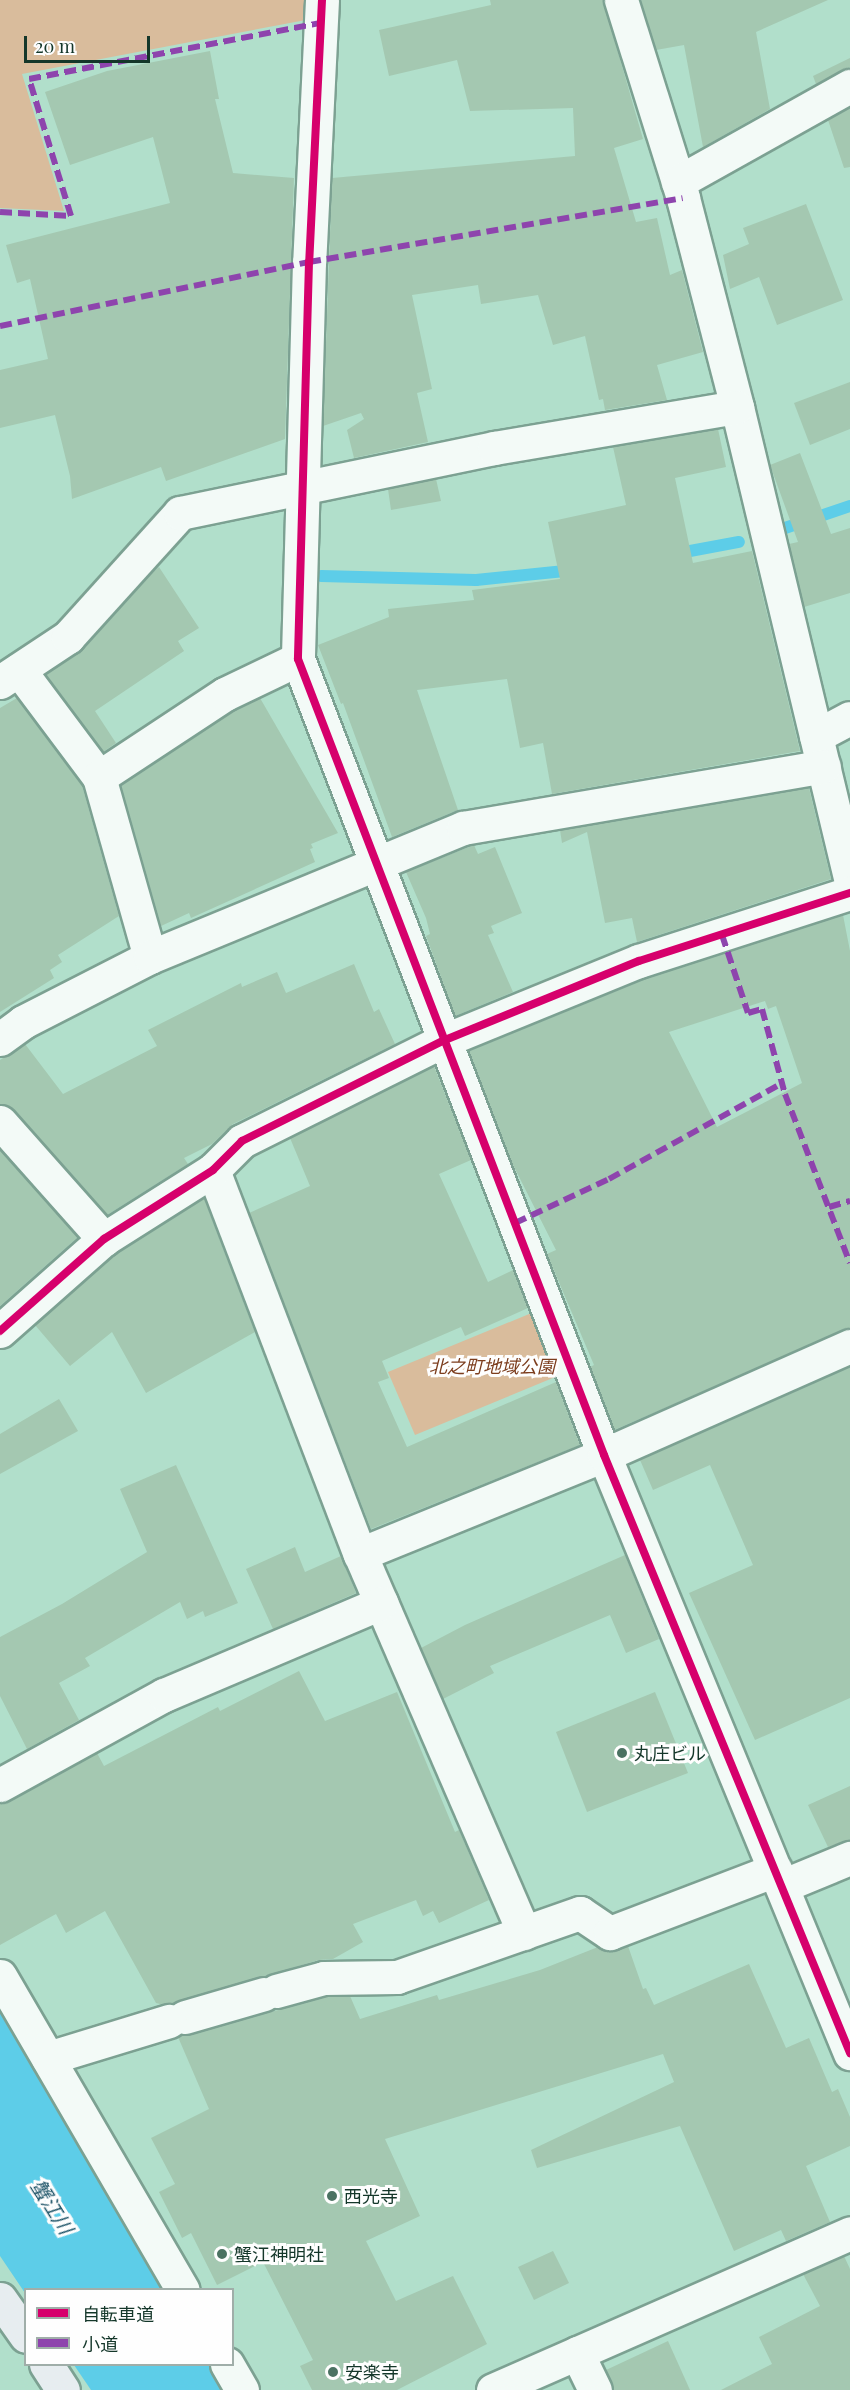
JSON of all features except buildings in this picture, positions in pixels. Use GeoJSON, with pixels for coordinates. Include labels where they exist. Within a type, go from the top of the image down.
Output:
{"type":"FeatureCollection","features":[{"type":"Feature","properties":{"kind":"main road"},"geometry":{"type":"LineString","coordinates":[[0,2299],[24,2333]]}},
{"type":"Feature","properties":{"kind":"main road"},"geometry":{"type":"LineString","coordinates":[[46,2366],[63,2390]]}},
{"type":"Feature","properties":{"kind":"street"},"geometry":{"type":"LineString","coordinates":[[322,0],[309,262],[298,659],[604,1455],[850,2053]]}},
{"type":"Feature","properties":{"kind":"street"},"geometry":{"type":"LineString","coordinates":[[621,0],[678,182],[737,406],[850,879]]}},
{"type":"Feature","properties":{"kind":"street"},"geometry":{"type":"LineString","coordinates":[[678,182],[850,86]]}},
{"type":"Feature","properties":{"kind":"street"},"geometry":{"type":"LineString","coordinates":[[150,957],[99,777],[9,676],[68,637],[180,513],[494,448],[737,406]]}},
{"type":"Feature","properties":{"kind":"street"},"geometry":{"type":"LineString","coordinates":[[99,777],[225,694],[298,659]]}},
{"type":"Feature","properties":{"kind":"street"},"geometry":{"type":"LineString","coordinates":[[0,1040],[22,1022],[150,957],[463,828],[820,751],[850,718]]}},
{"type":"Feature","properties":{"kind":"street"},"geometry":{"type":"LineString","coordinates":[[0,1331],[104,1239],[213,1170],[242,1141],[445,1040],[639,961],[850,893]]}},
{"type":"Feature","properties":{"kind":"street"},"geometry":{"type":"LineString","coordinates":[[0,1122],[104,1239]]}},
{"type":"Feature","properties":{"kind":"street"},"geometry":{"type":"LineString","coordinates":[[213,1170],[360,1554],[524,1933]]}},
{"type":"Feature","properties":{"kind":"street"},"geometry":{"type":"LineString","coordinates":[[360,1554],[604,1455],[850,1346]]}},
{"type":"Feature","properties":{"kind":"street"},"geometry":{"type":"LineString","coordinates":[[0,1785],[164,1695],[381,1603]]}},
{"type":"Feature","properties":{"kind":"street"},"geometry":{"type":"LineString","coordinates":[[48,2058],[324,1978],[397,1977],[580,1913],[610,1933],[778,1878],[850,1858]]}},
{"type":"Feature","properties":{"kind":"street"},"geometry":{"type":"LineString","coordinates":[[0,1976],[182,2288]]}},
{"type":"Feature","properties":{"kind":"street"},"geometry":{"type":"LineString","coordinates":[[493,2390],[850,2233]]}},
{"type":"Feature","properties":{"kind":"street"},"geometry":{"type":"LineString","coordinates":[[577,2353],[595,2390]]}},
{"type":"Feature","properties":{"kind":"street"},"geometry":{"type":"LineString","coordinates":[[228,2366],[242,2390]]}},
{"type":"Feature","properties":{"kind":"green space"},"geometry":{"type":"Polygon","coordinates":[[[0,0],[312,0],[311,19],[22,74],[64,211],[0,208],[0,0]]]}},
{"type":"Feature","properties":{"kind":"green space","name":"北之町地域公園"},"geometry":{"type":"Polygon","coordinates":[[[534,1312],[560,1375],[415,1435],[388,1372],[534,1312]]]}},
{"type":"Feature","properties":{"kind":"water","name":"蟹江川"},"geometry":{"type":"Polygon","coordinates":[[[0,2013],[106,2186],[164,2288],[24,2288],[24,2292],[0,2256],[0,2013]]]}},
{"type":"Feature","properties":{"kind":"water"},"geometry":{"type":"Polygon","coordinates":[[[75,2366],[212,2366],[227,2390],[91,2390],[75,2366]]]}},
{"type":"Feature","properties":{"kind":"waterway"},"geometry":{"type":"LineString","coordinates":[[782,529],[850,506]]}},
{"type":"Feature","properties":{"kind":"waterway"},"geometry":{"type":"LineString","coordinates":[[674,554],[739,542]]}},
{"type":"Feature","properties":{"kind":"waterway"},"geometry":{"type":"LineString","coordinates":[[321,576],[476,580],[574,570]]}},
{"type":"Feature","properties":{"kind":"marked path"},"geometry":{"type":"LineString","coordinates":[[0,212],[71,216],[29,79],[321,23]]}},
{"type":"Feature","properties":{"kind":"marked path"},"geometry":{"type":"LineString","coordinates":[[0,326],[309,262],[683,198]]}},
{"type":"Feature","properties":{"kind":"marked path"},"geometry":{"type":"LineString","coordinates":[[722,935],[748,1013],[762,1009],[785,1094],[850,1263]]}},
{"type":"Feature","properties":{"kind":"marked path"},"geometry":{"type":"LineString","coordinates":[[515,1223],[609,1179],[782,1083]]}},
{"type":"Feature","properties":{"kind":"marked path"},"geometry":{"type":"LineString","coordinates":[[829,1207],[850,1201]]}},
{"type":"Feature","properties":{"kind":"cycle path"},"geometry":{"type":"LineString","coordinates":[[322,0],[309,262],[298,659],[604,1455],[850,2053]]}},
{"type":"Feature","properties":{"kind":"cycle path"},"geometry":{"type":"LineString","coordinates":[[0,1331],[104,1239],[213,1170],[242,1141],[445,1040],[639,961],[850,893]]}},
{"type":"Feature","properties":{"kind":"place","name":"丸庄ビル"},"geometry":{"type":"Point","coordinates":[622,1753]}},
{"type":"Feature","properties":{"kind":"place","name":"西光寺"},"geometry":{"type":"Point","coordinates":[332,2196]}},
{"type":"Feature","properties":{"kind":"place","name":"蟹江神明社"},"geometry":{"type":"Point","coordinates":[222,2254]}},
{"type":"Feature","properties":{"kind":"place","name":"安楽寺"},"geometry":{"type":"Point","coordinates":[333,2372]}}]}
